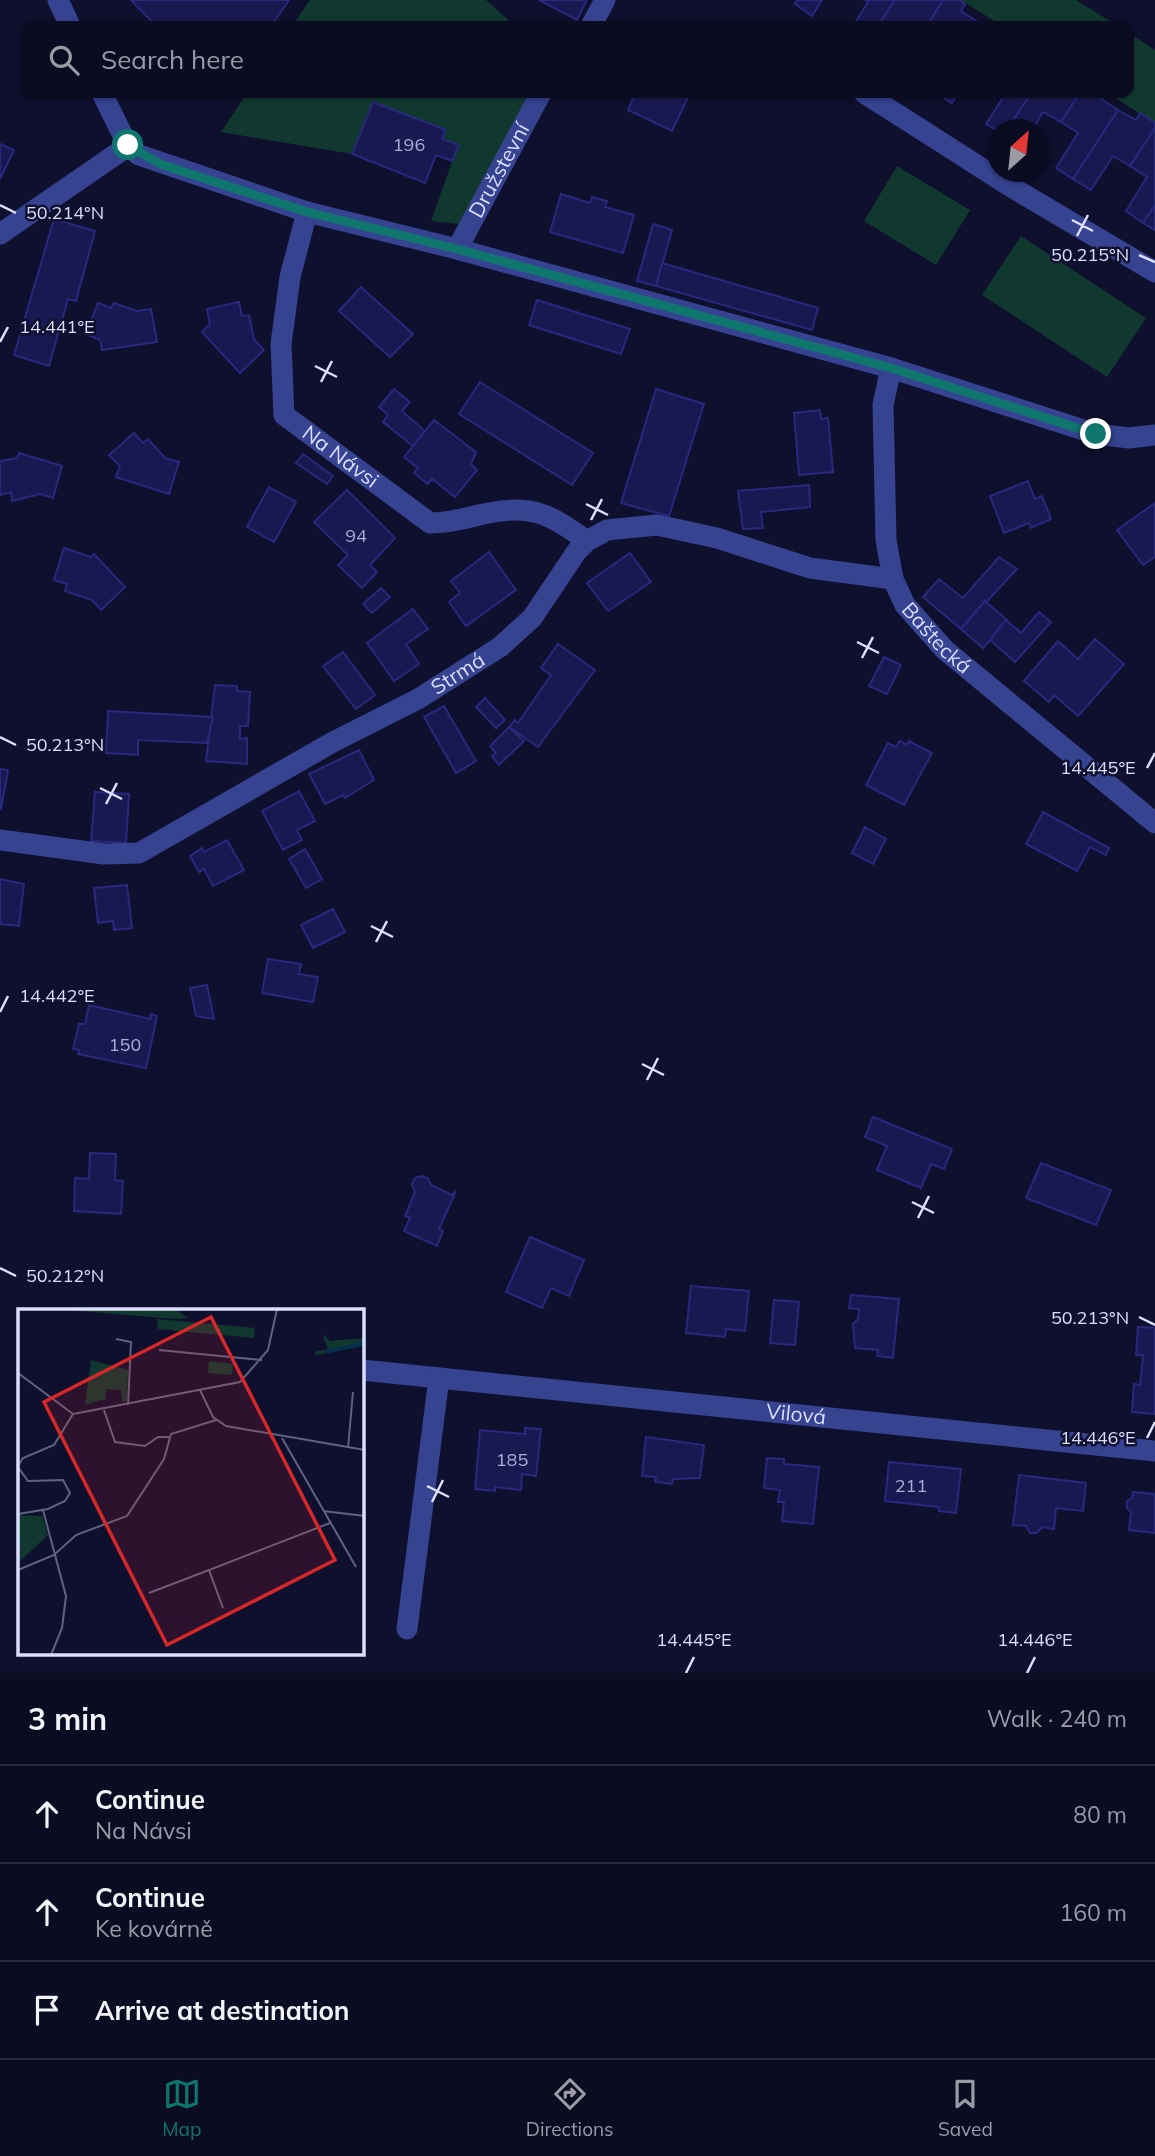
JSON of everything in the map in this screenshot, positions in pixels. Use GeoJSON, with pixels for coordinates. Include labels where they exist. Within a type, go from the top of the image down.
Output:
{"type":"FeatureCollection","features":[{"type":"Feature","properties":{"kind":"street"},"geometry":{"type":"LineString","coordinates":[[58,0],[68,21]]}},
{"type":"Feature","properties":{"kind":"street"},"geometry":{"type":"LineString","coordinates":[[594,21],[605,0]]}},
{"type":"Feature","properties":{"kind":"street"},"geometry":{"type":"LineString","coordinates":[[104,98],[128,145],[160,164],[307,212],[457,249],[891,368],[1096,434],[1129,438],[1155,435]]}},
{"type":"Feature","properties":{"kind":"street","name":"Družstevní"},"geometry":{"type":"LineString","coordinates":[[457,249],[538,98]]}},
{"type":"Feature","properties":{"kind":"street"},"geometry":{"type":"LineString","coordinates":[[872,98],[1008,185],[1155,272]]}},
{"type":"Feature","properties":{"kind":"street"},"geometry":{"type":"LineString","coordinates":[[0,234],[128,145]]}},
{"type":"Feature","properties":{"kind":"street","name":"Na Návsi"},"geometry":{"type":"LineString","coordinates":[[307,212],[290,277],[281,344],[284,415],[430,523],[444,523],[498,510],[531,510],[555,517],[587,541]]}},
{"type":"Feature","properties":{"kind":"street","name":"Baštecká"},"geometry":{"type":"LineString","coordinates":[[891,368],[884,395],[883,418],[886,540],[893,579],[905,605],[940,645],[1155,823]]}},
{"type":"Feature","properties":{"kind":"street"},"geometry":{"type":"LineString","coordinates":[[587,541],[607,530],[657,525],[718,538],[810,568],[893,579]]}},
{"type":"Feature","properties":{"kind":"street","name":"Strmá"},"geometry":{"type":"LineString","coordinates":[[0,840],[104,854],[139,853],[321,748],[418,699],[500,647],[532,618],[587,541]]}},
{"type":"Feature","properties":{"kind":"street","name":"Vilová"},"geometry":{"type":"LineString","coordinates":[[364,1370],[1155,1451]]}},
{"type":"Feature","properties":{"kind":"street"},"geometry":{"type":"LineString","coordinates":[[407,1629],[439,1378]]}},
{"type":"Feature","properties":{"kind":"green space"},"geometry":{"type":"Polygon","coordinates":[[[310,0],[486,0],[509,21],[295,21],[310,0]]]}},
{"type":"Feature","properties":{"kind":"green space"},"geometry":{"type":"Polygon","coordinates":[[[961,0],[1076,0],[1110,21],[994,21],[961,0]]]}},
{"type":"Feature","properties":{"kind":"green space"},"geometry":{"type":"Polygon","coordinates":[[[1134,36],[1155,50],[1155,123],[1115,98],[1134,98],[1134,36]]]}},
{"type":"Feature","properties":{"kind":"green space"},"geometry":{"type":"Polygon","coordinates":[[[244,98],[530,98],[459,224],[431,221],[458,145],[442,139],[446,130],[374,102],[352,154],[221,132],[244,98]]]}},
{"type":"Feature","properties":{"kind":"green space"},"geometry":{"type":"Polygon","coordinates":[[[897,166],[970,210],[936,265],[864,221],[897,166]]]}},
{"type":"Feature","properties":{"kind":"green space"},"geometry":{"type":"Polygon","coordinates":[[[1021,236],[1146,318],[1107,377],[982,295],[1021,236]]]}},
{"type":"Feature","properties":{"kind":"building"},"geometry":{"type":"Polygon","coordinates":[[[131,0],[289,0],[274,21],[151,21],[131,0]]]}},
{"type":"Feature","properties":{"kind":"building"},"geometry":{"type":"Polygon","coordinates":[[[539,0],[587,0],[577,20],[539,0]]]}},
{"type":"Feature","properties":{"kind":"building"},"geometry":{"type":"Polygon","coordinates":[[[797,0],[822,0],[812,16],[795,4],[797,0]]]}},
{"type":"Feature","properties":{"kind":"building"},"geometry":{"type":"Polygon","coordinates":[[[865,0],[895,0],[881,21],[856,21],[868,2],[865,0]]]}},
{"type":"Feature","properties":{"kind":"building"},"geometry":{"type":"Polygon","coordinates":[[[895,0],[943,0],[930,21],[881,21],[895,0]]]}},
{"type":"Feature","properties":{"kind":"building"},"geometry":{"type":"Polygon","coordinates":[[[943,0],[959,0],[965,4],[961,11],[976,21],[930,21],[943,0]]]}},
{"type":"Feature","properties":{"kind":"building"},"geometry":{"type":"Polygon","coordinates":[[[633,98],[688,98],[672,131],[628,110],[633,98]]]}},
{"type":"Feature","properties":{"kind":"building"},"geometry":{"type":"Polygon","coordinates":[[[1003,98],[1028,98],[1014,119],[989,119],[1003,98]]]}},
{"type":"Feature","properties":{"kind":"building"},"geometry":{"type":"Polygon","coordinates":[[[1028,98],[1077,98],[1061,122],[1043,112],[1039,119],[1014,119],[1028,98]]]}},
{"type":"Feature","properties":{"kind":"building"},"geometry":{"type":"Polygon","coordinates":[[[1077,98],[1102,98],[1118,110],[1073,179],[1056,168],[1078,133],[1061,122],[1077,98]]]}},
{"type":"Feature","properties":{"kind":"building"},"geometry":{"type":"Polygon","coordinates":[[[373,102],[446,130],[442,139],[459,145],[452,161],[436,155],[425,183],[352,154],[373,102]]]}},
{"type":"Feature","properties":{"kind":"building"},"geometry":{"type":"Polygon","coordinates":[[[1118,110],[1136,120],[1140,113],[1155,123],[1155,128],[1130,166],[1113,156],[1091,190],[1073,179],[1118,110]]]}},
{"type":"Feature","properties":{"kind":"building"},"geometry":{"type":"Polygon","coordinates":[[[1155,128],[1155,205],[1143,223],[1126,211],[1147,177],[1130,166],[1155,128]]]}},
{"type":"Feature","properties":{"kind":"building"},"geometry":{"type":"Polygon","coordinates":[[[0,144],[14,150],[0,179],[0,144]]]}},
{"type":"Feature","properties":{"kind":"building"},"geometry":{"type":"Polygon","coordinates":[[[561,194],[590,203],[592,197],[607,201],[605,207],[634,215],[623,253],[550,232],[561,194]]]}},
{"type":"Feature","properties":{"kind":"building"},"geometry":{"type":"Polygon","coordinates":[[[1155,205],[1155,230],[1143,223],[1155,205]]]}},
{"type":"Feature","properties":{"kind":"building"},"geometry":{"type":"Polygon","coordinates":[[[54,219],[95,231],[76,301],[68,299],[49,366],[14,355],[54,219]]]}},
{"type":"Feature","properties":{"kind":"building"},"geometry":{"type":"Polygon","coordinates":[[[653,224],[672,230],[656,286],[637,281],[653,224]]]}},
{"type":"Feature","properties":{"kind":"building"},"geometry":{"type":"Polygon","coordinates":[[[662,263],[818,308],[812,330],[656,286],[662,263]]]}},
{"type":"Feature","properties":{"kind":"building"},"geometry":{"type":"Polygon","coordinates":[[[361,287],[413,334],[390,357],[339,311],[361,287]]]}},
{"type":"Feature","properties":{"kind":"building"},"geometry":{"type":"Polygon","coordinates":[[[537,300],[630,329],[621,354],[529,325],[537,300]]]}},
{"type":"Feature","properties":{"kind":"building"},"geometry":{"type":"Polygon","coordinates":[[[239,302],[242,316],[249,315],[254,339],[264,350],[240,373],[202,332],[210,324],[207,309],[239,302]]]}},
{"type":"Feature","properties":{"kind":"building"},"geometry":{"type":"Polygon","coordinates":[[[98,303],[111,308],[114,303],[137,311],[151,309],[157,342],[102,350],[100,340],[86,334],[98,303]]]}},
{"type":"Feature","properties":{"kind":"building"},"geometry":{"type":"Polygon","coordinates":[[[480,382],[593,453],[572,485],[459,414],[480,382]]]}},
{"type":"Feature","properties":{"kind":"building"},"geometry":{"type":"Polygon","coordinates":[[[394,389],[410,402],[402,411],[425,431],[413,446],[383,422],[388,415],[379,407],[394,389]]]}},
{"type":"Feature","properties":{"kind":"building"},"geometry":{"type":"Polygon","coordinates":[[[656,389],[704,404],[669,516],[621,503],[656,389]]]}},
{"type":"Feature","properties":{"kind":"building"},"geometry":{"type":"Polygon","coordinates":[[[820,410],[821,419],[828,418],[833,472],[799,475],[794,413],[820,410]]]}},
{"type":"Feature","properties":{"kind":"building"},"geometry":{"type":"Polygon","coordinates":[[[434,420],[476,452],[471,464],[477,470],[455,497],[432,479],[428,484],[414,473],[418,468],[404,457],[434,420]]]}},
{"type":"Feature","properties":{"kind":"building"},"geometry":{"type":"Polygon","coordinates":[[[134,433],[143,443],[148,439],[165,458],[179,462],[169,494],[116,477],[120,466],[109,455],[134,433]]]}},
{"type":"Feature","properties":{"kind":"building"},"geometry":{"type":"Polygon","coordinates":[[[19,453],[62,466],[53,498],[40,494],[12,501],[11,492],[0,495],[0,461],[17,458],[19,453]]]}},
{"type":"Feature","properties":{"kind":"building"},"geometry":{"type":"Polygon","coordinates":[[[303,454],[333,476],[327,484],[296,463],[303,454]]]}},
{"type":"Feature","properties":{"kind":"building"},"geometry":{"type":"Polygon","coordinates":[[[1028,481],[1035,499],[1042,496],[1051,519],[1031,528],[1029,523],[1004,533],[990,496],[1028,481]]]}},
{"type":"Feature","properties":{"kind":"building"},"geometry":{"type":"Polygon","coordinates":[[[809,485],[810,507],[761,512],[763,528],[743,529],[738,491],[809,485]]]}},
{"type":"Feature","properties":{"kind":"building"},"geometry":{"type":"Polygon","coordinates":[[[269,487],[296,502],[274,542],[247,527],[269,487]]]}},
{"type":"Feature","properties":{"kind":"building"},"geometry":{"type":"Polygon","coordinates":[[[347,490],[395,538],[370,565],[377,572],[362,588],[338,565],[348,555],[314,522],[347,490]]]}},
{"type":"Feature","properties":{"kind":"building"},"geometry":{"type":"Polygon","coordinates":[[[1155,503],[1155,557],[1143,565],[1117,530],[1155,503]]]}},
{"type":"Feature","properties":{"kind":"building"},"geometry":{"type":"Polygon","coordinates":[[[64,548],[91,557],[94,554],[125,587],[101,610],[92,600],[65,591],[67,584],[54,580],[64,548]]]}},
{"type":"Feature","properties":{"kind":"building"},"geometry":{"type":"Polygon","coordinates":[[[489,552],[516,590],[466,626],[449,602],[460,593],[451,581],[489,552]]]}},
{"type":"Feature","properties":{"kind":"building"},"geometry":{"type":"Polygon","coordinates":[[[630,553],[651,582],[608,611],[587,583],[630,553]]]}},
{"type":"Feature","properties":{"kind":"building"},"geometry":{"type":"Polygon","coordinates":[[[999,557],[1017,569],[961,629],[923,597],[939,579],[963,598],[999,557]]]}},
{"type":"Feature","properties":{"kind":"building"},"geometry":{"type":"Polygon","coordinates":[[[381,588],[390,597],[372,613],[363,604],[381,588]]]}},
{"type":"Feature","properties":{"kind":"building"},"geometry":{"type":"Polygon","coordinates":[[[985,601],[1007,620],[983,648],[961,629],[985,601]]]}},
{"type":"Feature","properties":{"kind":"building"},"geometry":{"type":"Polygon","coordinates":[[[413,609],[428,629],[406,644],[419,664],[394,681],[367,643],[413,609]]]}},
{"type":"Feature","properties":{"kind":"building"},"geometry":{"type":"Polygon","coordinates":[[[1039,612],[1051,622],[1015,662],[990,640],[1006,620],[1021,633],[1039,612]]]}},
{"type":"Feature","properties":{"kind":"building"},"geometry":{"type":"Polygon","coordinates":[[[1095,639],[1124,664],[1078,716],[1054,695],[1049,702],[1024,681],[1058,641],[1078,659],[1095,639]]]}},
{"type":"Feature","properties":{"kind":"building"},"geometry":{"type":"Polygon","coordinates":[[[558,644],[595,670],[538,747],[509,727],[515,720],[518,723],[551,675],[541,668],[558,644]]]}},
{"type":"Feature","properties":{"kind":"building"},"geometry":{"type":"Polygon","coordinates":[[[343,652],[375,695],[356,709],[323,666],[343,652]]]}},
{"type":"Feature","properties":{"kind":"building"},"geometry":{"type":"Polygon","coordinates":[[[884,657],[901,665],[887,694],[869,686],[884,657]]]}},
{"type":"Feature","properties":{"kind":"building"},"geometry":{"type":"Polygon","coordinates":[[[215,685],[237,686],[237,691],[250,692],[248,726],[240,726],[240,739],[247,738],[247,764],[206,761],[215,685]]]}},
{"type":"Feature","properties":{"kind":"building"},"geometry":{"type":"Polygon","coordinates":[[[485,698],[505,720],[496,728],[476,707],[485,698]]]}},
{"type":"Feature","properties":{"kind":"building"},"geometry":{"type":"Polygon","coordinates":[[[444,706],[476,761],[456,773],[424,717],[444,706]]]}},
{"type":"Feature","properties":{"kind":"building"},"geometry":{"type":"Polygon","coordinates":[[[108,711],[213,717],[207,743],[138,740],[138,755],[106,753],[108,711]]]}},
{"type":"Feature","properties":{"kind":"building"},"geometry":{"type":"Polygon","coordinates":[[[509,727],[524,741],[499,765],[492,756],[496,753],[490,746],[509,727]]]}},
{"type":"Feature","properties":{"kind":"building"},"geometry":{"type":"Polygon","coordinates":[[[900,741],[907,745],[909,741],[932,753],[904,805],[866,785],[888,743],[896,747],[900,741]]]}},
{"type":"Feature","properties":{"kind":"building"},"geometry":{"type":"Polygon","coordinates":[[[359,750],[374,780],[345,798],[343,795],[325,804],[309,774],[359,750]]]}},
{"type":"Feature","properties":{"kind":"building"},"geometry":{"type":"Polygon","coordinates":[[[0,769],[8,770],[1,809],[0,809],[0,769]]]}},
{"type":"Feature","properties":{"kind":"building"},"geometry":{"type":"Polygon","coordinates":[[[299,791],[315,821],[297,830],[302,840],[283,850],[262,811],[299,791]]]}},
{"type":"Feature","properties":{"kind":"building"},"geometry":{"type":"Polygon","coordinates":[[[95,792],[129,794],[126,843],[91,841],[95,792]]]}},
{"type":"Feature","properties":{"kind":"building"},"geometry":{"type":"Polygon","coordinates":[[[1043,812],[1109,848],[1106,855],[1090,847],[1077,871],[1026,844],[1043,812]]]}},
{"type":"Feature","properties":{"kind":"building"},"geometry":{"type":"Polygon","coordinates":[[[865,827],[886,839],[873,864],[852,853],[865,827]]]}},
{"type":"Feature","properties":{"kind":"building"},"geometry":{"type":"Polygon","coordinates":[[[227,840],[244,870],[213,886],[204,869],[199,872],[190,856],[202,848],[204,852],[227,840]]]}},
{"type":"Feature","properties":{"kind":"building"},"geometry":{"type":"Polygon","coordinates":[[[305,849],[322,879],[306,888],[289,859],[305,849]]]}},
{"type":"Feature","properties":{"kind":"building"},"geometry":{"type":"Polygon","coordinates":[[[0,879],[24,884],[19,926],[0,924],[0,879]]]}},
{"type":"Feature","properties":{"kind":"building"},"geometry":{"type":"Polygon","coordinates":[[[127,885],[132,928],[114,930],[113,921],[98,923],[94,888],[127,885]]]}},
{"type":"Feature","properties":{"kind":"building"},"geometry":{"type":"Polygon","coordinates":[[[333,909],[345,932],[313,948],[301,925],[333,909]]]}},
{"type":"Feature","properties":{"kind":"building"},"geometry":{"type":"Polygon","coordinates":[[[268,959],[301,964],[299,974],[318,977],[313,1002],[262,993],[268,959]]]}},
{"type":"Feature","properties":{"kind":"building"},"geometry":{"type":"Polygon","coordinates":[[[207,985],[214,1019],[196,1016],[190,988],[207,985]]]}},
{"type":"Feature","properties":{"kind":"building"},"geometry":{"type":"Polygon","coordinates":[[[89,1005],[150,1019],[151,1014],[157,1016],[146,1068],[78,1054],[79,1050],[73,1049],[79,1024],[85,1024],[89,1005]]]}},
{"type":"Feature","properties":{"kind":"building"},"geometry":{"type":"Polygon","coordinates":[[[873,1117],[952,1149],[944,1169],[931,1164],[921,1188],[877,1170],[887,1146],[865,1137],[873,1117]]]}},
{"type":"Feature","properties":{"kind":"building"},"geometry":{"type":"Polygon","coordinates":[[[90,1153],[116,1154],[115,1180],[123,1181],[121,1214],[74,1211],[75,1178],[89,1179],[90,1153]]]}},
{"type":"Feature","properties":{"kind":"building"},"geometry":{"type":"Polygon","coordinates":[[[1041,1163],[1111,1190],[1096,1225],[1026,1198],[1041,1163]]]}},
{"type":"Feature","properties":{"kind":"building"},"geometry":{"type":"Polygon","coordinates":[[[415,1178],[428,1178],[431,1185],[452,1195],[456,1191],[439,1229],[443,1231],[437,1246],[404,1231],[410,1218],[405,1216],[415,1192],[412,1184],[415,1178]]]}},
{"type":"Feature","properties":{"kind":"building"},"geometry":{"type":"Polygon","coordinates":[[[530,1237],[584,1260],[569,1296],[551,1288],[542,1308],[506,1292],[530,1237]]]}},
{"type":"Feature","properties":{"kind":"building"},"geometry":{"type":"Polygon","coordinates":[[[691,1286],[749,1291],[745,1331],[726,1329],[725,1337],[686,1333],[691,1286]]]}},
{"type":"Feature","properties":{"kind":"building"},"geometry":{"type":"Polygon","coordinates":[[[851,1295],[899,1299],[893,1358],[877,1356],[878,1350],[855,1348],[853,1324],[858,1319],[859,1309],[849,1308],[851,1295]]]}},
{"type":"Feature","properties":{"kind":"building"},"geometry":{"type":"Polygon","coordinates":[[[774,1300],[799,1302],[795,1345],[770,1343],[774,1300]]]}},
{"type":"Feature","properties":{"kind":"building"},"geometry":{"type":"Polygon","coordinates":[[[1138,1327],[1155,1328],[1155,1414],[1132,1412],[1134,1384],[1140,1385],[1143,1355],[1136,1355],[1138,1327]]]}},
{"type":"Feature","properties":{"kind":"building"},"geometry":{"type":"Polygon","coordinates":[[[525,1428],[541,1429],[536,1476],[522,1474],[521,1490],[495,1487],[495,1491],[475,1489],[480,1430],[525,1434],[525,1428]]]}},
{"type":"Feature","properties":{"kind":"building"},"geometry":{"type":"Polygon","coordinates":[[[646,1437],[704,1445],[700,1478],[673,1479],[672,1484],[655,1482],[656,1477],[642,1476],[646,1437]]]}},
{"type":"Feature","properties":{"kind":"building"},"geometry":{"type":"Polygon","coordinates":[[[767,1458],[784,1459],[784,1464],[819,1467],[813,1524],[782,1521],[784,1502],[778,1502],[780,1490],[764,1488],[767,1458]]]}},
{"type":"Feature","properties":{"kind":"building"},"geometry":{"type":"Polygon","coordinates":[[[889,1462],[961,1469],[956,1513],[939,1511],[939,1507],[885,1501],[889,1462]]]}},
{"type":"Feature","properties":{"kind":"building"},"geometry":{"type":"Polygon","coordinates":[[[1019,1475],[1086,1483],[1083,1511],[1056,1508],[1054,1529],[1042,1527],[1037,1533],[1030,1533],[1026,1526],[1013,1525],[1019,1475]]]}},
{"type":"Feature","properties":{"kind":"building"},"geometry":{"type":"Polygon","coordinates":[[[1133,1492],[1155,1494],[1155,1533],[1129,1530],[1131,1512],[1127,1508],[1127,1501],[1132,1498],[1133,1492]]]}},
{"type":"Feature","properties":{"kind":"route"},"geometry":{"type":"LineString","coordinates":[[128,145],[139,155],[160,164],[307,212],[457,249],[891,368],[1096,434]]}}]}
